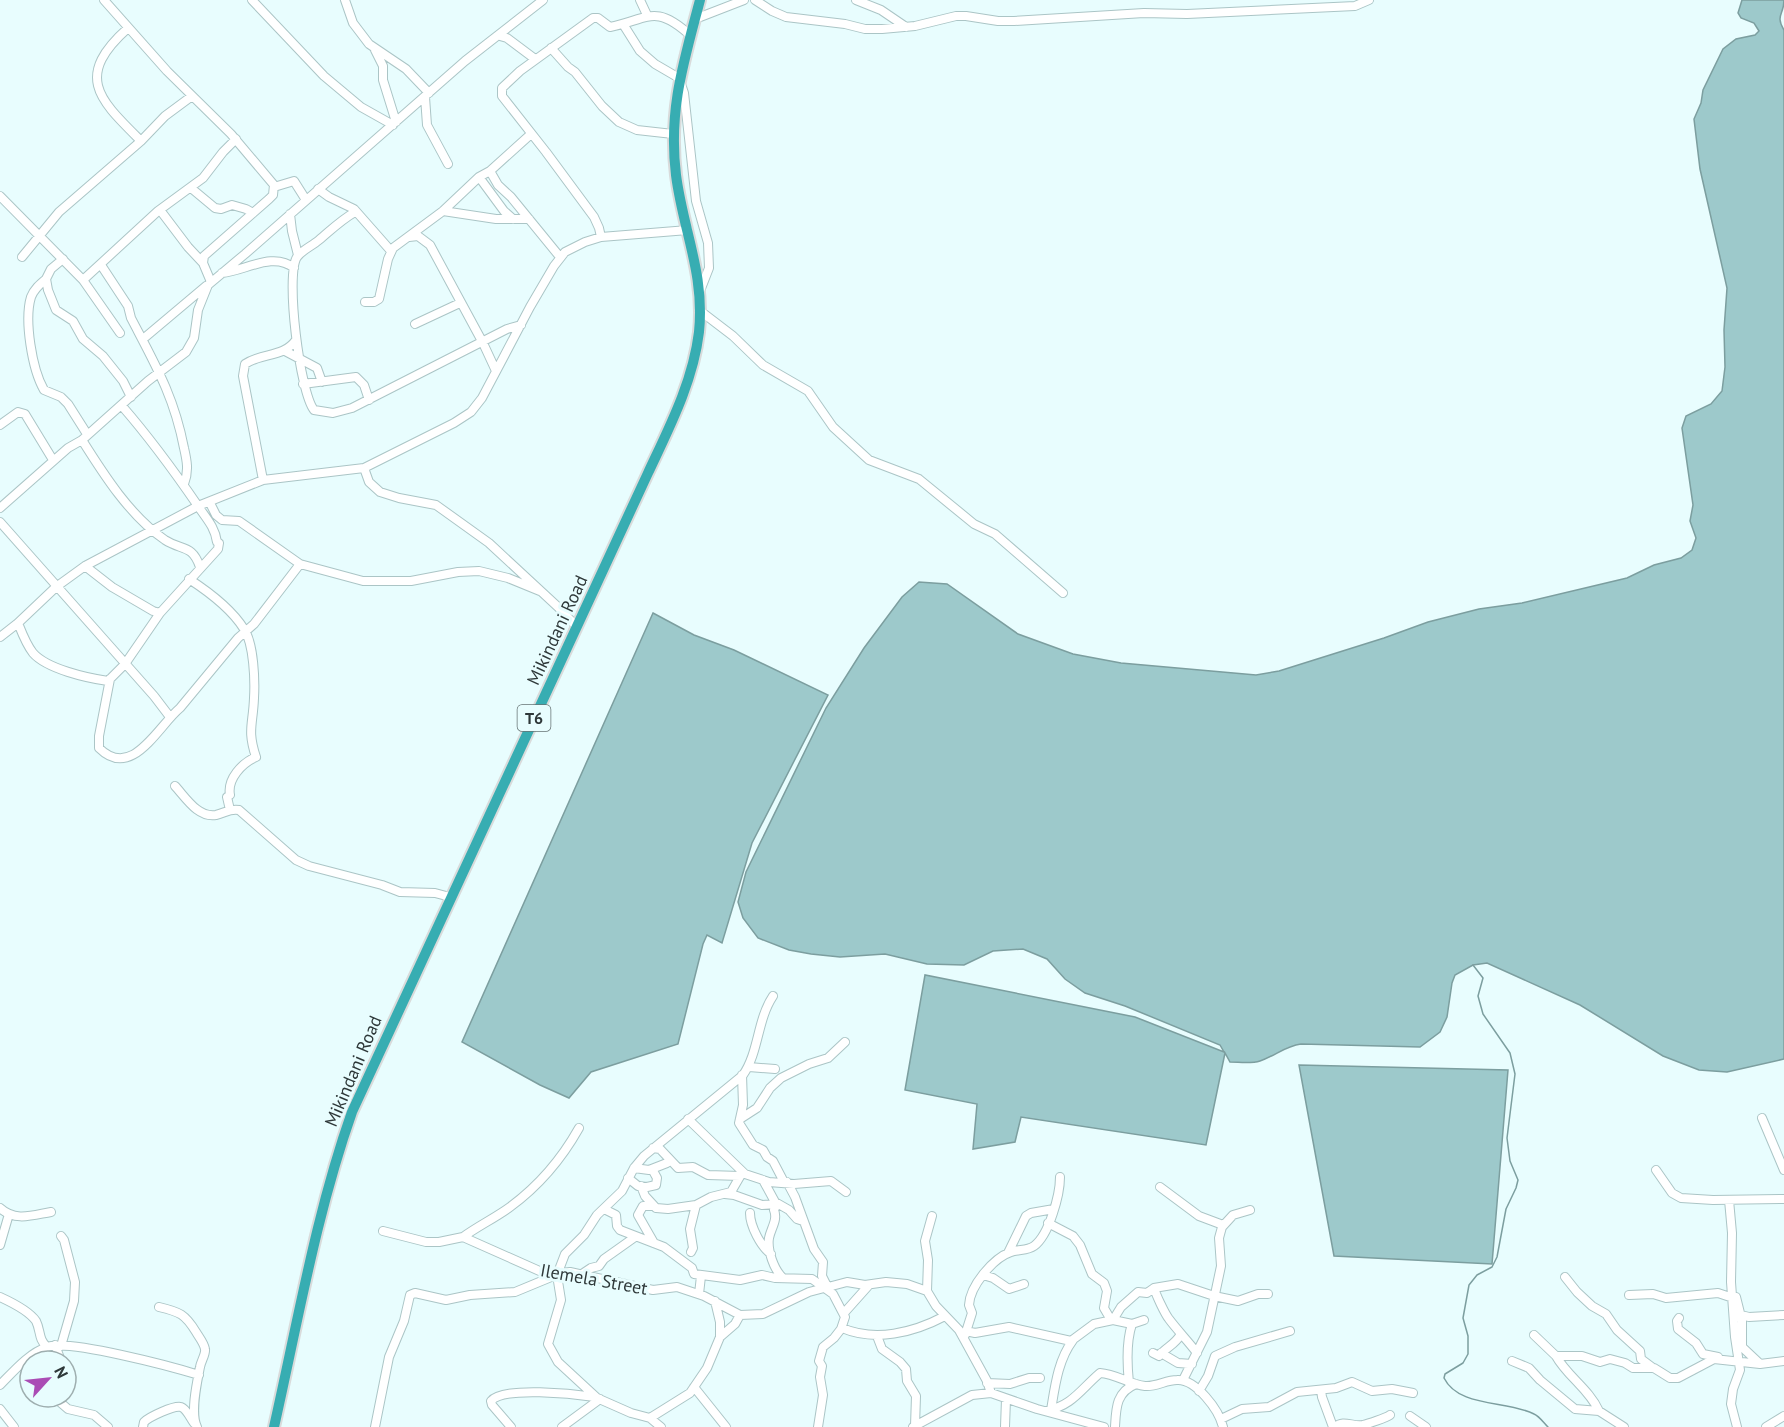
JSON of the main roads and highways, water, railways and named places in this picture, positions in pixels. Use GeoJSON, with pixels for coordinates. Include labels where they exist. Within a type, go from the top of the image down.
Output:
{"type":"FeatureCollection","features":[{"type":"Feature","properties":{"kind":"highway","name":"Mikindani Road"},"geometry":{"type":"LineString","coordinates":[[274,1427],[313,1246],[336,1155],[366,1079],[673,419],[690,373],[696,345],[700,292],[698,271],[676,174],[673,134],[679,78],[700,0]]}},
{"type":"Feature","properties":{"kind":"water"},"geometry":{"type":"Polygon","coordinates":[[[1742,0],[1784,0],[1780,21],[1784,30],[1784,1059],[1727,1072],[1699,1070],[1663,1056],[1580,1005],[1487,963],[1473,965],[1455,975],[1447,1017],[1440,1032],[1420,1047],[1301,1044],[1260,1061],[1249,1063],[1230,1062],[1225,1053],[1206,1145],[1021,1117],[1015,1142],[973,1149],[977,1104],[905,1090],[925,975],[1135,1017],[1224,1052],[1220,1045],[1125,1006],[1085,993],[1065,979],[1047,959],[1023,949],[993,951],[964,965],[927,964],[885,954],[840,957],[811,954],[789,950],[758,938],[743,918],[738,902],[746,872],[826,708],[864,648],[902,597],[919,582],[947,584],[1018,634],[1073,654],[1121,663],[1256,675],[1279,671],[1428,622],[1627,578],[1654,565],[1681,558],[1692,550],[1696,538],[1690,521],[1693,505],[1682,428],[1686,416],[1711,404],[1722,391],[1725,367],[1724,330],[1727,288],[1700,169],[1694,119],[1701,103],[1703,90],[1723,49],[1736,39],[1755,35],[1759,31],[1754,23],[1741,18],[1738,13],[1742,0]]]}},
{"type":"Feature","properties":{"kind":"water"},"geometry":{"type":"Polygon","coordinates":[[[653,613],[694,635],[734,650],[828,695],[752,843],[722,943],[707,935],[703,944],[678,1044],[591,1072],[569,1098],[540,1085],[462,1042],[653,613]]]}},
{"type":"Feature","properties":{"kind":"water"},"geometry":{"type":"Polygon","coordinates":[[[1299,1065],[1508,1070],[1492,1264],[1334,1256],[1299,1065]]]}},
{"type":"Feature","properties":{"kind":"waterway"},"geometry":{"type":"LineString","coordinates":[[1473,965],[1483,978],[1478,996],[1483,1014],[1510,1053],[1515,1074],[1507,1138],[1510,1161],[1518,1180],[1506,1209],[1497,1257],[1492,1267],[1477,1275],[1469,1285],[1463,1318],[1468,1336],[1468,1354],[1463,1363],[1445,1374],[1444,1378],[1451,1388],[1461,1394],[1472,1399],[1523,1410],[1536,1415],[1548,1427]]}}]}
